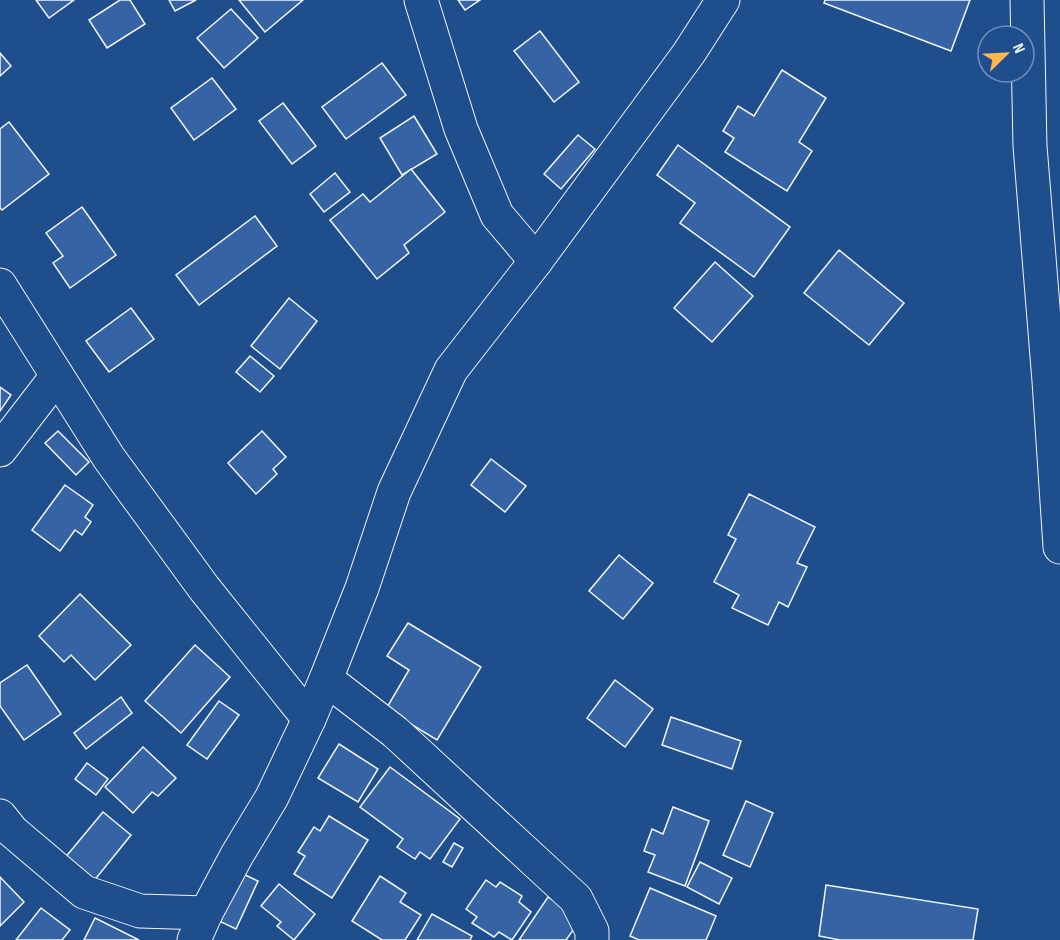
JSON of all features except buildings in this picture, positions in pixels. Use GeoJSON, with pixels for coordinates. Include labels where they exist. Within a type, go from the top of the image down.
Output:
{"type":"FeatureCollection","features":[{"type":"Feature","properties":{"kind":"street"},"geometry":{"type":"LineString","coordinates":[[421,0],[460,129],[497,215],[536,261]]}},
{"type":"Feature","properties":{"kind":"street"},"geometry":{"type":"LineString","coordinates":[[0,816],[12,831],[84,892],[140,911],[200,926],[237,855],[272,797],[309,719],[362,588],[394,492],[451,370],[536,261],[689,53],[723,0]]}},
{"type":"Feature","properties":{"kind":"street"},"geometry":{"type":"LineString","coordinates":[[1027,0],[1030,146],[1060,547]]}},
{"type":"Feature","properties":{"kind":"street"},"geometry":{"type":"LineString","coordinates":[[0,285],[115,468],[204,588],[309,719]]}},
{"type":"Feature","properties":{"kind":"street"},"geometry":{"type":"LineString","coordinates":[[0,450],[57,376]]}},
{"type":"Feature","properties":{"kind":"street"},"geometry":{"type":"LineString","coordinates":[[326,679],[395,732],[576,899],[592,931],[592,940]]}}]}
